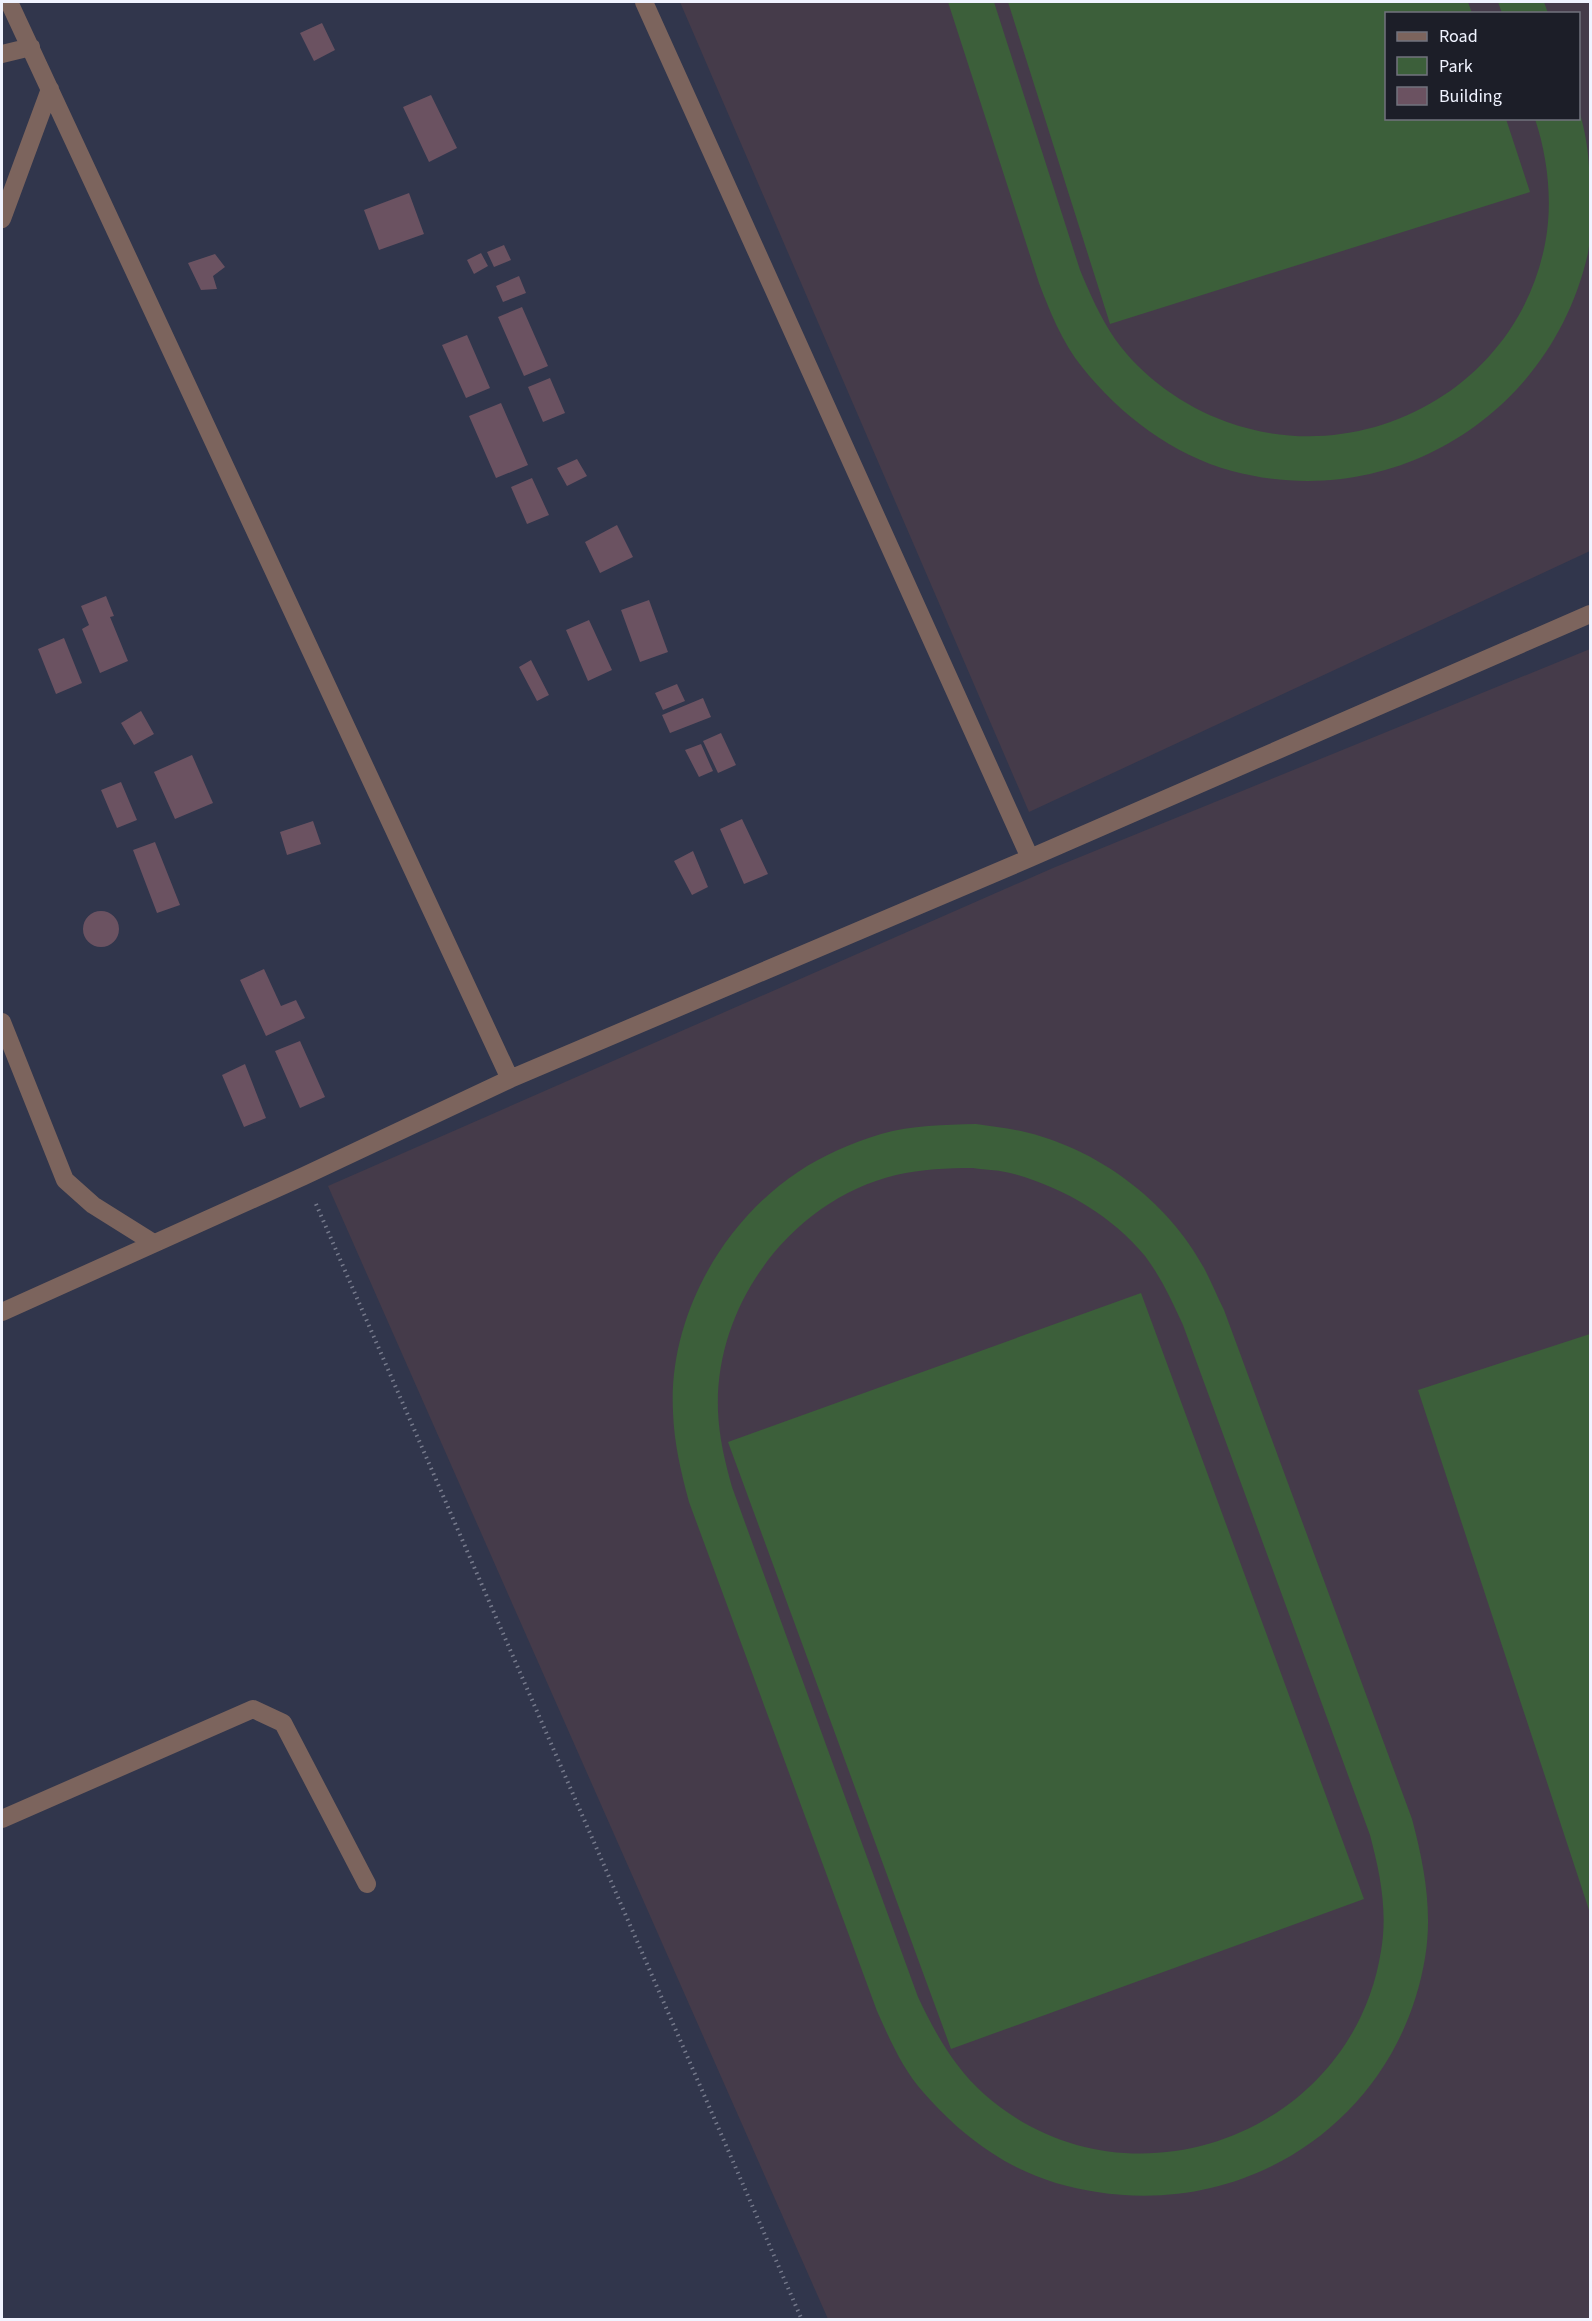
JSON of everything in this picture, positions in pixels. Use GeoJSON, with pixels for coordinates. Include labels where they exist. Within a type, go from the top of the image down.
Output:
{"type":"FeatureCollection","features":[{"type":"Feature","properties":{"kind":"street"},"geometry":{"type":"LineString","coordinates":[[9,2],[510,1079]]}},
{"type":"Feature","properties":{"kind":"street"},"geometry":{"type":"LineString","coordinates":[[644,2],[1030,858]]}},
{"type":"Feature","properties":{"kind":"street"},"geometry":{"type":"LineString","coordinates":[[2,54],[31,47]]}},
{"type":"Feature","properties":{"kind":"street"},"geometry":{"type":"LineString","coordinates":[[2,219],[50,89]]}},
{"type":"Feature","properties":{"kind":"street"},"geometry":{"type":"LineString","coordinates":[[2,1312],[152,1242],[303,1176],[510,1079],[1030,858],[1590,614]]}},
{"type":"Feature","properties":{"kind":"street"},"geometry":{"type":"LineString","coordinates":[[2,1022],[65,1180],[93,1205],[152,1242]]}},
{"type":"Feature","properties":{"kind":"street"},"geometry":{"type":"LineString","coordinates":[[2,1820],[254,1709],[283,1723],[367,1884]]}},
{"type":"Feature","properties":{"kind":"path"},"geometry":{"type":"LineString","coordinates":[[303,1176],[802,2319]]}},
{"type":"Feature","properties":{"kind":"shaded area"},"geometry":{"type":"Polygon","coordinates":[[[680,2],[1590,2],[1590,551],[1029,812],[680,2]]]}},
{"type":"Feature","properties":{"kind":"shaded area"},"geometry":{"type":"Polygon","coordinates":[[[1590,649],[1590,2319],[828,2319],[328,1186],[1053,868],[1590,649]]]}},
{"type":"Feature","properties":{"kind":"green space"},"geometry":{"type":"Polygon","coordinates":[[[948,2],[994,2],[1080,270],[1115,339],[1138,366],[1179,399],[1227,422],[1279,434],[1330,435],[1380,425],[1426,406],[1468,377],[1503,340],[1529,295],[1545,244],[1549,213],[1548,181],[1535,120],[1580,120],[1580,114],[1585,134],[1590,179],[1590,235],[1588,253],[1569,310],[1540,361],[1502,404],[1457,438],[1406,463],[1350,478],[1292,481],[1232,471],[1189,455],[1149,431],[1097,385],[1082,367],[1063,337],[1039,283],[948,2]]]}},
{"type":"Feature","properties":{"kind":"green space"},"geometry":{"type":"Polygon","coordinates":[[[1008,2],[1468,2],[1472,12],[1385,12],[1385,120],[1506,120],[1530,192],[1110,324],[1008,2]]]}},
{"type":"Feature","properties":{"kind":"green space"},"geometry":{"type":"Polygon","coordinates":[[[1498,2],[1544,2],[1548,12],[1502,12],[1498,2]]]}},
{"type":"Feature","properties":{"kind":"green space"},"geometry":{"type":"Polygon","coordinates":[[[976,1124],[1021,1131],[1049,1139],[1103,1164],[1150,1199],[1189,1243],[1224,1310],[1412,1819],[1416,1836],[1428,1905],[1425,1958],[1410,2014],[1385,2064],[1351,2108],[1310,2143],[1263,2170],[1211,2188],[1155,2196],[1097,2192],[1070,2187],[1043,2178],[1016,2167],[983,2147],[948,2118],[916,2084],[877,2011],[689,1502],[683,1480],[676,1446],[673,1412],[674,1377],[680,1342],[690,1309],[705,1276],[723,1246],[745,1218],[770,1193],[798,1172],[838,1150],[893,1131],[928,1126],[976,1124]],[[973,1168],[915,1171],[858,1188],[824,1207],[793,1232],[767,1262],[745,1296],[730,1332],[720,1371],[718,1411],[723,1449],[732,1487],[918,1997],[931,2024],[963,2073],[984,2094],[1040,2131],[1101,2150],[1164,2152],[1224,2139],[1280,2111],[1327,2069],[1361,2015],[1381,1951],[1384,1921],[1380,1878],[1370,1835],[1183,1325],[1151,1264],[1118,1228],[1086,1205],[1033,1180],[999,1171],[973,1168]]]}},
{"type":"Feature","properties":{"kind":"green space"},"geometry":{"type":"Polygon","coordinates":[[[1141,1293],[1364,1899],[951,2049],[728,1442],[1141,1293]]]}},
{"type":"Feature","properties":{"kind":"green space"},"geometry":{"type":"Polygon","coordinates":[[[1590,1334],[1590,1913],[1418,1390],[1590,1334]]]}},
{"type":"Feature","properties":{"kind":"building"},"geometry":{"type":"Polygon","coordinates":[[[322,23],[335,50],[314,61],[300,33],[322,23]]]}},
{"type":"Feature","properties":{"kind":"building"},"geometry":{"type":"Polygon","coordinates":[[[431,95],[457,148],[429,162],[403,107],[431,95]]]}},
{"type":"Feature","properties":{"kind":"building"},"geometry":{"type":"Polygon","coordinates":[[[409,193],[424,234],[379,250],[364,210],[409,193]]]}},
{"type":"Feature","properties":{"kind":"building"},"geometry":{"type":"Polygon","coordinates":[[[504,245],[511,260],[494,267],[487,252],[504,245]]]}},
{"type":"Feature","properties":{"kind":"building"},"geometry":{"type":"Polygon","coordinates":[[[481,253],[488,266],[474,274],[467,260],[481,253]]]}},
{"type":"Feature","properties":{"kind":"building"},"geometry":{"type":"Polygon","coordinates":[[[215,254],[225,267],[213,276],[217,289],[201,290],[188,263],[215,254]]]}},
{"type":"Feature","properties":{"kind":"building"},"geometry":{"type":"Polygon","coordinates":[[[519,276],[526,293],[503,302],[496,286],[519,276]]]}},
{"type":"Feature","properties":{"kind":"building"},"geometry":{"type":"Polygon","coordinates":[[[522,307],[548,366],[524,376],[498,317],[522,307]]]}},
{"type":"Feature","properties":{"kind":"building"},"geometry":{"type":"Polygon","coordinates":[[[467,335],[490,388],[466,398],[442,345],[467,335]]]}},
{"type":"Feature","properties":{"kind":"building"},"geometry":{"type":"Polygon","coordinates":[[[550,378],[565,413],[543,422],[528,387],[550,378]]]}},
{"type":"Feature","properties":{"kind":"building"},"geometry":{"type":"Polygon","coordinates":[[[501,403],[528,465],[496,478],[469,416],[501,403]]]}},
{"type":"Feature","properties":{"kind":"building"},"geometry":{"type":"Polygon","coordinates":[[[577,459],[587,476],[567,486],[557,468],[577,459]]]}},
{"type":"Feature","properties":{"kind":"building"},"geometry":{"type":"Polygon","coordinates":[[[532,478],[549,515],[527,524],[511,487],[532,478]]]}},
{"type":"Feature","properties":{"kind":"building"},"geometry":{"type":"Polygon","coordinates":[[[617,525],[633,557],[600,573],[585,542],[617,525]]]}},
{"type":"Feature","properties":{"kind":"building"},"geometry":{"type":"Polygon","coordinates":[[[106,596],[114,616],[110,617],[128,661],[100,673],[82,629],[89,625],[81,606],[106,596]]]}},
{"type":"Feature","properties":{"kind":"building"},"geometry":{"type":"Polygon","coordinates":[[[649,600],[668,652],[640,662],[621,610],[649,600]]]}},
{"type":"Feature","properties":{"kind":"building"},"geometry":{"type":"Polygon","coordinates":[[[589,620],[612,670],[588,681],[566,630],[589,620]]]}},
{"type":"Feature","properties":{"kind":"building"},"geometry":{"type":"Polygon","coordinates":[[[64,638],[82,683],[56,694],[38,649],[64,638]]]}},
{"type":"Feature","properties":{"kind":"building"},"geometry":{"type":"Polygon","coordinates":[[[531,660],[549,695],[537,701],[519,667],[531,660]]]}},
{"type":"Feature","properties":{"kind":"building"},"geometry":{"type":"Polygon","coordinates":[[[677,684],[685,701],[663,710],[655,693],[677,684]]]}},
{"type":"Feature","properties":{"kind":"building"},"geometry":{"type":"Polygon","coordinates":[[[703,698],[711,717],[670,733],[662,715],[703,698]]]}},
{"type":"Feature","properties":{"kind":"building"},"geometry":{"type":"Polygon","coordinates":[[[141,711],[154,734],[134,745],[121,723],[141,711]]]}},
{"type":"Feature","properties":{"kind":"building"},"geometry":{"type":"Polygon","coordinates":[[[721,733],[736,765],[718,773],[703,741],[721,733]]]}},
{"type":"Feature","properties":{"kind":"building"},"geometry":{"type":"Polygon","coordinates":[[[701,744],[713,771],[699,777],[685,750],[701,744]]]}},
{"type":"Feature","properties":{"kind":"building"},"geometry":{"type":"Polygon","coordinates":[[[192,755],[213,803],[175,819],[154,772],[192,755]]]}},
{"type":"Feature","properties":{"kind":"building"},"geometry":{"type":"Polygon","coordinates":[[[121,782],[137,820],[117,828],[101,790],[121,782]]]}},
{"type":"Feature","properties":{"kind":"building"},"geometry":{"type":"Polygon","coordinates":[[[742,819],[768,874],[744,884],[720,829],[742,819]]]}},
{"type":"Feature","properties":{"kind":"building"},"geometry":{"type":"Polygon","coordinates":[[[313,821],[321,844],[287,855],[280,832],[313,821]]]}},
{"type":"Feature","properties":{"kind":"building"},"geometry":{"type":"Polygon","coordinates":[[[155,842],[180,905],[157,913],[133,850],[155,842]]]}},
{"type":"Feature","properties":{"kind":"building"},"geometry":{"type":"Polygon","coordinates":[[[693,851],[708,887],[692,895],[674,861],[693,851]]]}},
{"type":"Feature","properties":{"kind":"building"},"geometry":{"type":"Polygon","coordinates":[[[101,911],[114,916],[119,929],[114,942],[101,947],[88,942],[83,929],[88,916],[101,911]]]}},
{"type":"Feature","properties":{"kind":"building"},"geometry":{"type":"Polygon","coordinates":[[[264,969],[281,1006],[296,1000],[305,1018],[266,1036],[240,980],[264,969]]]}},
{"type":"Feature","properties":{"kind":"building"},"geometry":{"type":"Polygon","coordinates":[[[300,1041],[325,1097],[300,1108],[275,1051],[300,1041]]]}},
{"type":"Feature","properties":{"kind":"building"},"geometry":{"type":"Polygon","coordinates":[[[245,1064],[266,1118],[244,1127],[222,1075],[245,1064]]]}}]}
